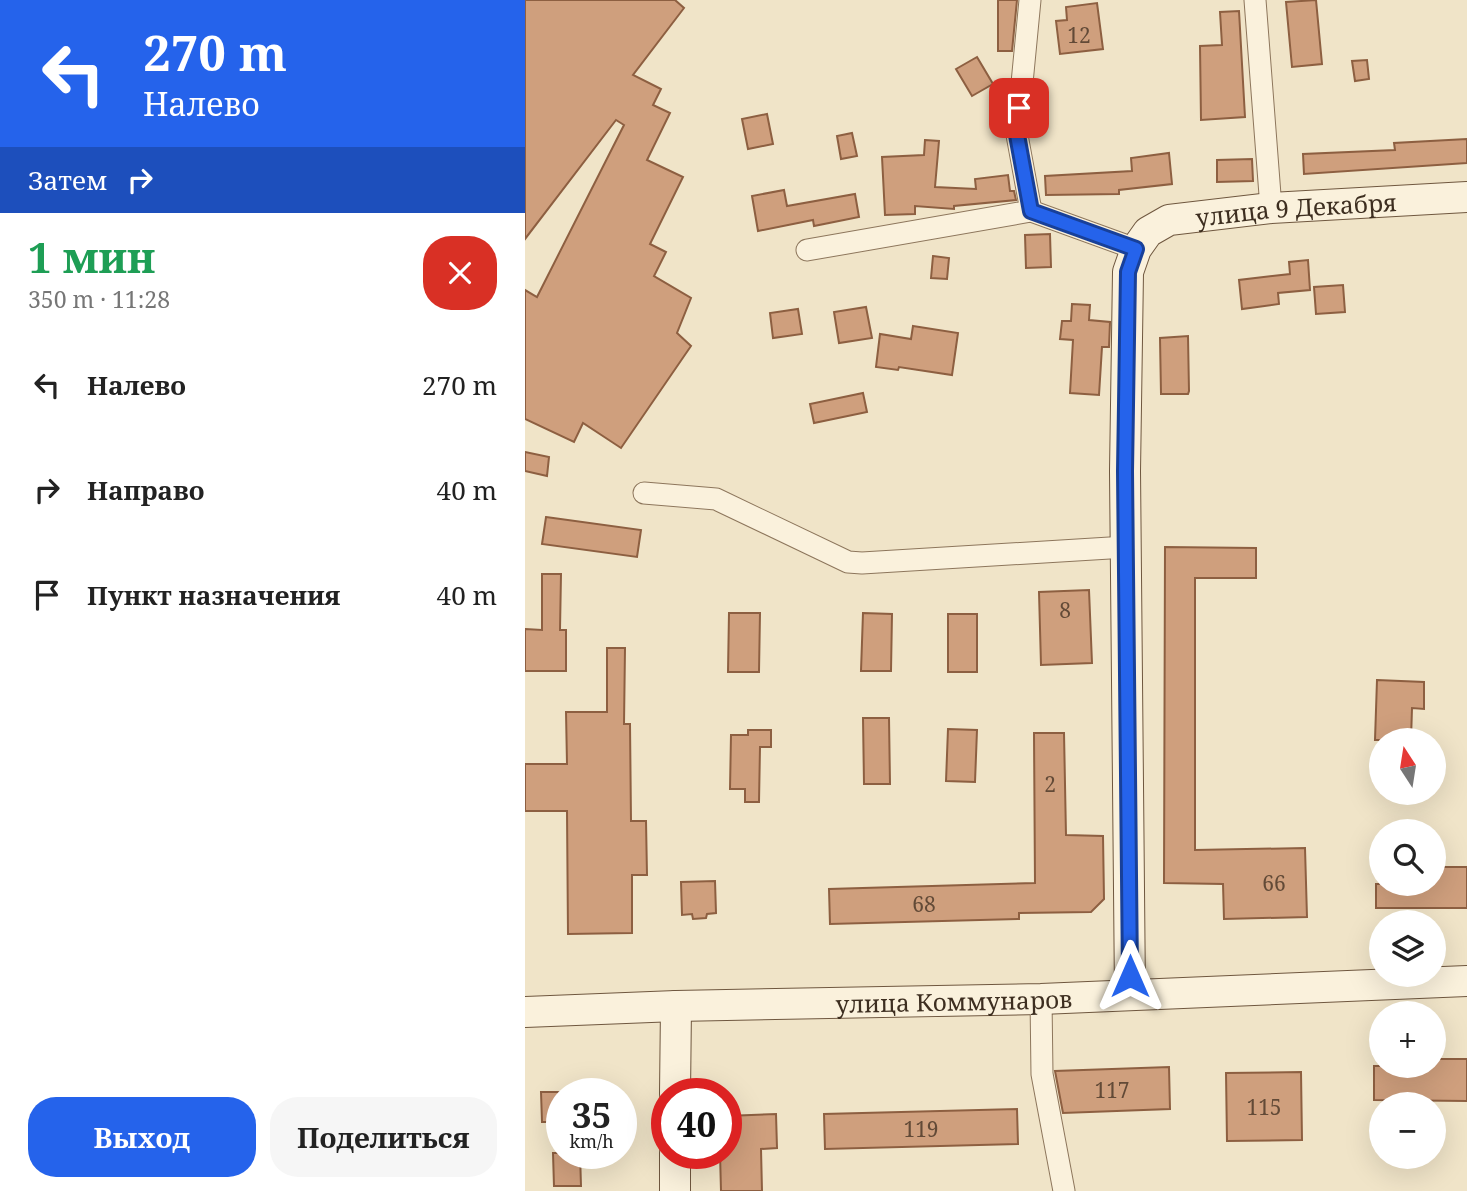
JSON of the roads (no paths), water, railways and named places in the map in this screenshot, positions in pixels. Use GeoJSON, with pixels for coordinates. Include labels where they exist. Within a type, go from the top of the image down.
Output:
{"type":"FeatureCollection","features":[{"type":"Feature","properties":{"kind":"street"},"geometry":{"type":"LineString","coordinates":[[1030,0],[1017,135],[1031,211]]}},
{"type":"Feature","properties":{"kind":"street"},"geometry":{"type":"LineString","coordinates":[[1255,0],[1271,208]]}},
{"type":"Feature","properties":{"kind":"street","name":"улица 9 Декабря"},"geometry":{"type":"LineString","coordinates":[[1136,249],[1148,232],[1169,220],[1271,208],[1467,197]]}},
{"type":"Feature","properties":{"kind":"street"},"geometry":{"type":"LineString","coordinates":[[807,250],[1031,211],[1136,249],[1128,272],[1126,547],[1130,994]]}},
{"type":"Feature","properties":{"kind":"street"},"geometry":{"type":"LineString","coordinates":[[644,493],[716,499],[848,562],[1126,547]]}},
{"type":"Feature","properties":{"kind":"street","name":"улица Коммунаров"},"geometry":{"type":"LineString","coordinates":[[525,1012],[676,1006],[1041,999],[1467,981]]}},
{"type":"Feature","properties":{"kind":"street"},"geometry":{"type":"LineString","coordinates":[[1041,999],[1042,1074],[1064,1191]]}},
{"type":"Feature","properties":{"kind":"street"},"geometry":{"type":"LineString","coordinates":[[675,1078],[676,1006]]}},
{"type":"Feature","properties":{"kind":"street"},"geometry":{"type":"LineString","coordinates":[[675,1169],[675,1191]]}}]}
